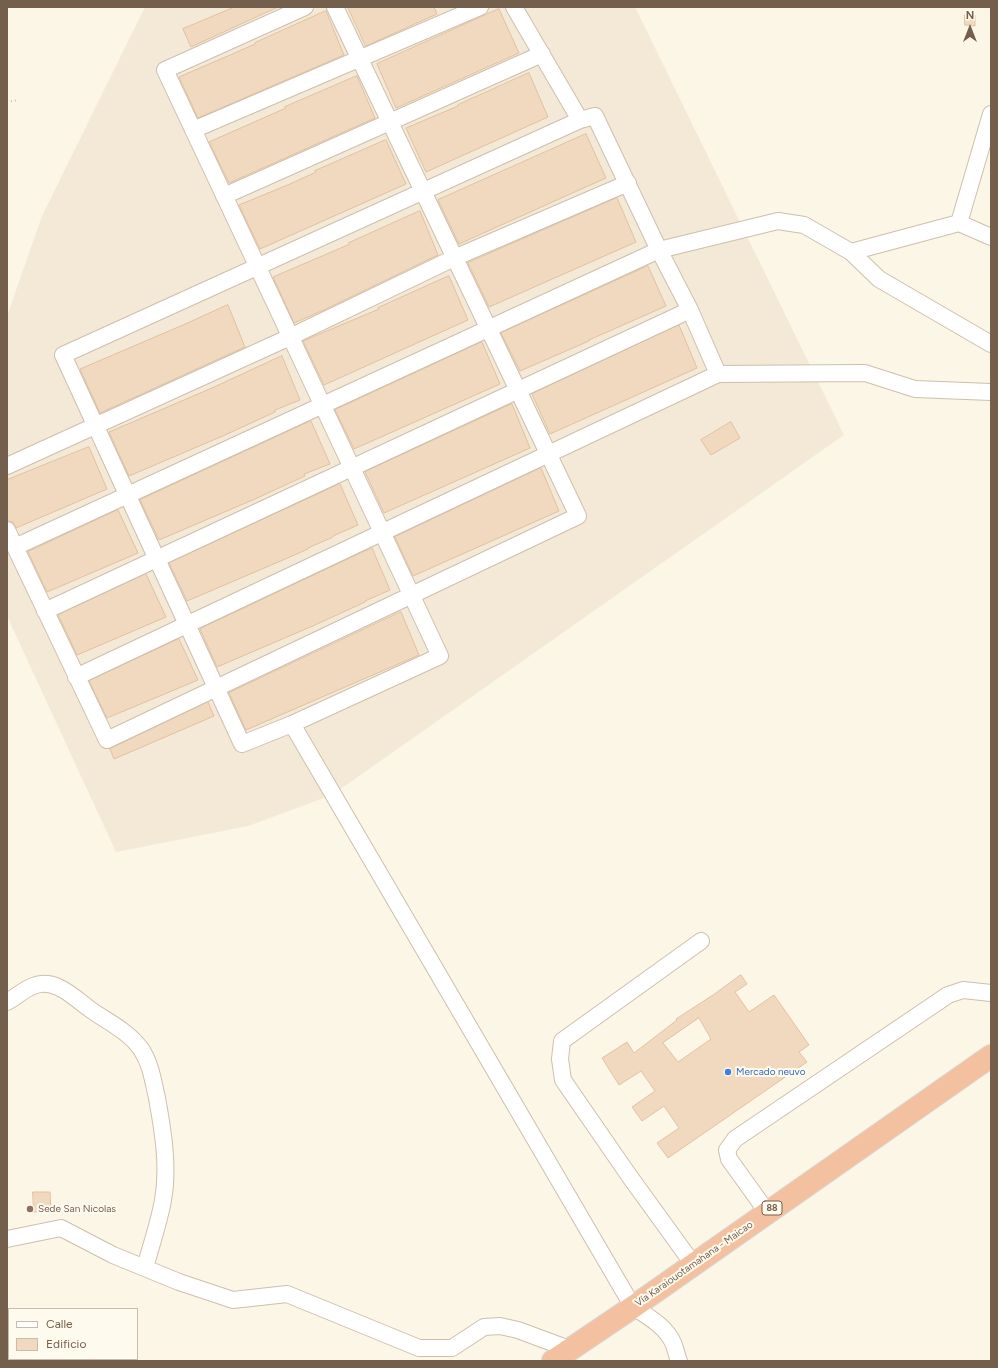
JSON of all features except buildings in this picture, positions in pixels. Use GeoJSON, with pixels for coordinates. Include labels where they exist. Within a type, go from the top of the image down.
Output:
{"type":"FeatureCollection","features":[{"type":"Feature","properties":{"kind":"highway","name":"Vía Karaiouotamahana - Maicao"},"geometry":{"type":"LineString","coordinates":[[561,1355],[633,1307],[991,1056]]}},
{"type":"Feature","properties":{"kind":"street"},"geometry":{"type":"LineString","coordinates":[[305,7],[165,70],[258,267],[382,533],[412,595],[440,656],[292,724],[242,744],[63,355],[258,267],[580,120],[595,116],[659,250],[690,310],[718,374]]}},
{"type":"Feature","properties":{"kind":"street"},"geometry":{"type":"LineString","coordinates":[[7,530],[107,740],[578,516],[335,7]]}},
{"type":"Feature","properties":{"kind":"street"},"geometry":{"type":"LineString","coordinates":[[193,130],[480,7]]}},
{"type":"Feature","properties":{"kind":"street"},"geometry":{"type":"LineString","coordinates":[[514,7],[580,120]]}},
{"type":"Feature","properties":{"kind":"street"},"geometry":{"type":"LineString","coordinates":[[224,196],[542,54]]}},
{"type":"Feature","properties":{"kind":"street"},"geometry":{"type":"LineString","coordinates":[[959,223],[991,114]]}},
{"type":"Feature","properties":{"kind":"street"},"geometry":{"type":"LineString","coordinates":[[7,466],[290,337],[454,258],[628,183]]}},
{"type":"Feature","properties":{"kind":"street"},"geometry":{"type":"LineString","coordinates":[[15,547],[659,250],[778,221],[804,225],[851,252],[879,278],[991,344]]}},
{"type":"Feature","properties":{"kind":"street"},"geometry":{"type":"LineString","coordinates":[[851,252],[959,223],[991,236]]}},
{"type":"Feature","properties":{"kind":"street"},"geometry":{"type":"LineString","coordinates":[[45,611],[690,310]]}},
{"type":"Feature","properties":{"kind":"street"},"geometry":{"type":"LineString","coordinates":[[76,677],[718,374],[865,373],[914,389],[991,392]]}},
{"type":"Feature","properties":{"kind":"street"},"geometry":{"type":"LineString","coordinates":[[292,724],[332,795],[633,1307],[661,1326],[674,1344],[678,1361]]}},
{"type":"Feature","properties":{"kind":"street"},"geometry":{"type":"LineString","coordinates":[[693,1264],[630,1177],[563,1080],[560,1059],[562,1041],[701,941]]}},
{"type":"Feature","properties":{"kind":"street"},"geometry":{"type":"LineString","coordinates":[[7,1002],[32,986],[45,984],[58,986],[98,1015],[118,1027],[140,1048],[145,1056],[151,1070],[161,1119],[165,1160],[164,1199],[145,1268]]}},
{"type":"Feature","properties":{"kind":"street"},"geometry":{"type":"LineString","coordinates":[[767,1212],[730,1159],[727,1150],[735,1139],[948,995],[964,990],[991,993]]}},
{"type":"Feature","properties":{"kind":"street"},"geometry":{"type":"LineString","coordinates":[[7,1239],[61,1228],[113,1254],[179,1282],[233,1300],[287,1294],[419,1348],[452,1348],[484,1327],[500,1326],[518,1330],[561,1355]]}},
{"type":"Feature","properties":{"kind":"path"},"geometry":{"type":"LineString","coordinates":[[7,102],[18,100]]}},
{"type":"Feature","properties":{"kind":"shaded area"},"geometry":{"type":"Polygon","coordinates":[[[145,7],[635,7],[844,435],[332,795],[248,826],[116,852],[7,616],[7,316],[42,216],[145,7]]]}},
{"type":"Feature","properties":{"kind":"place","name":"Mercado neuvo"},"geometry":{"type":"Point","coordinates":[728,1072]}},
{"type":"Feature","properties":{"kind":"place","name":"Sede San Nicolas"},"geometry":{"type":"Point","coordinates":[30,1209]}}]}
